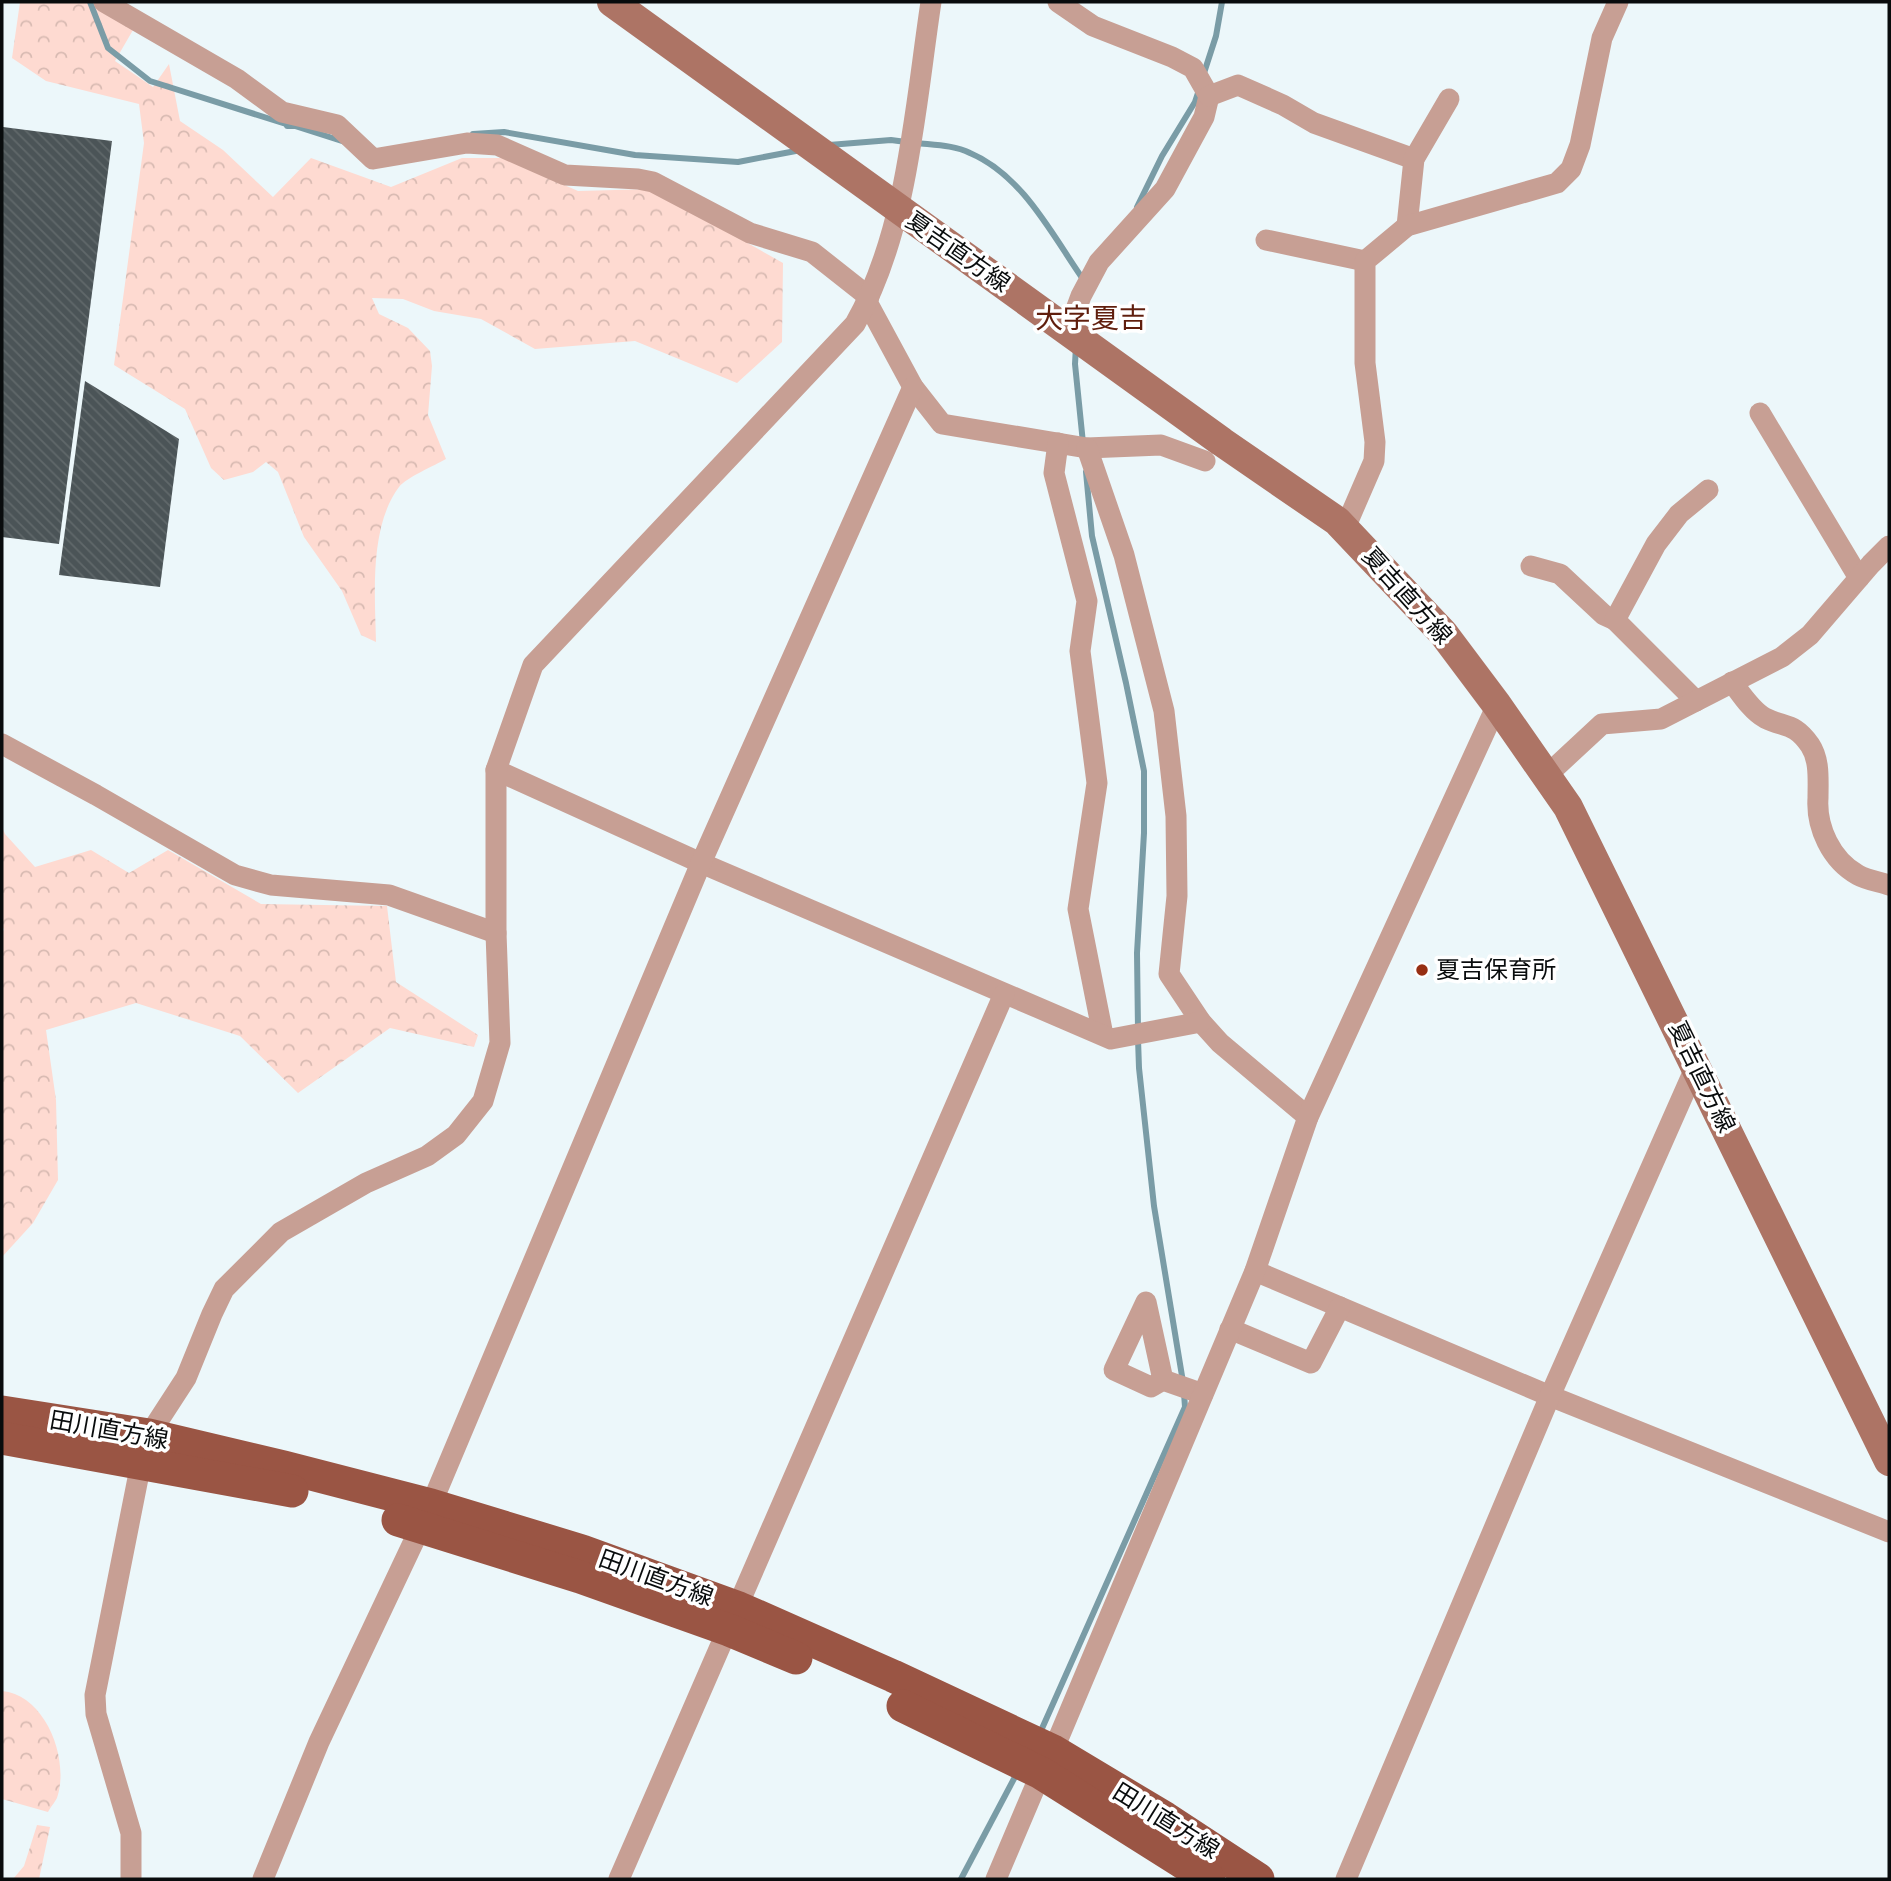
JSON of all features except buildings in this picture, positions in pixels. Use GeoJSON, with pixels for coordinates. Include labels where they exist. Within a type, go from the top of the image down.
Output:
{"type":"FeatureCollection","features":[{"type":"Feature","properties":{"kind":"main road","name":"夏吉直方線"},"geometry":{"type":"LineString","coordinates":[[612,2],[1345,528],[1443,633],[1497,705],[1567,807],[1889,1461]]}},
{"type":"Feature","properties":{"kind":"main road","name":"田川直方線"},"geometry":{"type":"LineString","coordinates":[[2,1412],[276,1487],[426,1515],[582,1551],[734,1619],[893,1676],[1047,1762],[1164,1818],[1258,1879]]}},
{"type":"Feature","properties":{"kind":"main road","name":"田川直方線"},"geometry":{"type":"LineString","coordinates":[[2,1437],[145,1449]]}},
{"type":"Feature","properties":{"kind":"main road","name":"田川直方線"},"geometry":{"type":"LineString","coordinates":[[1047,1762],[1124,1824],[1209,1879]]}},
{"type":"Feature","properties":{"kind":"street"},"geometry":{"type":"LineString","coordinates":[[104,2],[237,79],[282,112],[337,125],[373,159],[467,143],[497,145],[565,175],[653,182],[750,233],[812,253],[868,300],[913,387],[942,424],[1087,448],[1161,445],[1205,461]]}},
{"type":"Feature","properties":{"kind":"street"},"geometry":{"type":"LineString","coordinates":[[131,1879],[131,1833],[96,1714],[95,1695],[145,1449],[186,1378],[224,1289],[281,1232],[366,1183],[427,1156],[456,1135],[484,1101],[500,1043],[496,933],[496,770],[533,665],[855,324],[868,300],[899,210],[931,2]]}},
{"type":"Feature","properties":{"kind":"street"},"geometry":{"type":"LineString","coordinates":[[1058,2],[1093,26],[1193,68],[1209,96],[1204,117],[1165,189],[1099,262],[1081,296],[1068,331]]}},
{"type":"Feature","properties":{"kind":"street"},"geometry":{"type":"LineString","coordinates":[[1365,261],[1407,226],[1557,183],[1571,169],[1580,145],[1602,38],[1618,2]]}},
{"type":"Feature","properties":{"kind":"street"},"geometry":{"type":"LineString","coordinates":[[1209,96],[1238,86],[1283,105],[1314,123],[1414,159]]}},
{"type":"Feature","properties":{"kind":"street"},"geometry":{"type":"LineString","coordinates":[[1407,226],[1414,159],[1449,99]]}},
{"type":"Feature","properties":{"kind":"street"},"geometry":{"type":"LineString","coordinates":[[1266,240],[1365,261]]}},
{"type":"Feature","properties":{"kind":"street"},"geometry":{"type":"LineString","coordinates":[[1345,528],[1374,461],[1375,442],[1365,363],[1365,261]]}},
{"type":"Feature","properties":{"kind":"street"},"geometry":{"type":"LineString","coordinates":[[263,1879],[319,1742],[426,1515],[701,863],[913,387]]}},
{"type":"Feature","properties":{"kind":"street"},"geometry":{"type":"LineString","coordinates":[[1760,413],[1859,578]]}},
{"type":"Feature","properties":{"kind":"street"},"geometry":{"type":"LineString","coordinates":[[1058,443],[1054,474],[1087,601],[1080,651],[1097,783],[1078,909],[1102,1035]]}},
{"type":"Feature","properties":{"kind":"street"},"geometry":{"type":"LineString","coordinates":[[1087,448],[1124,555],[1164,711],[1176,816],[1177,896],[1169,974],[1201,1022],[1220,1043],[1308,1117]]}},
{"type":"Feature","properties":{"kind":"street"},"geometry":{"type":"LineString","coordinates":[[1615,620],[1656,544],[1679,513],[1708,490]]}},
{"type":"Feature","properties":{"kind":"street"},"geometry":{"type":"LineString","coordinates":[[1546,776],[1602,724],[1661,719],[1782,657],[1810,635],[1889,547]]}},
{"type":"Feature","properties":{"kind":"street"},"geometry":{"type":"LineString","coordinates":[[1531,565],[1560,574],[1604,615],[1615,620],[1696,701]]}},
{"type":"Feature","properties":{"kind":"street"},"geometry":{"type":"LineString","coordinates":[[1732,682],[1764,718],[1790,725],[1810,745],[1816,760],[1817,804],[1822,834],[1837,857],[1858,875],[1886,879]]}},
{"type":"Feature","properties":{"kind":"street"},"geometry":{"type":"LineString","coordinates":[[996,1879],[1255,1271],[1308,1117],[1497,705]]}},
{"type":"Feature","properties":{"kind":"street"},"geometry":{"type":"LineString","coordinates":[[2,744],[235,875],[271,885],[388,895],[496,933]]}},
{"type":"Feature","properties":{"kind":"street"},"geometry":{"type":"LineString","coordinates":[[496,770],[701,863],[1111,1039],[1201,1022]]}},
{"type":"Feature","properties":{"kind":"street"},"geometry":{"type":"LineString","coordinates":[[619,1879],[1004,994]]}},
{"type":"Feature","properties":{"kind":"street"},"geometry":{"type":"LineString","coordinates":[[1346,1879],[1550,1396],[1696,1066]]}},
{"type":"Feature","properties":{"kind":"street"},"geometry":{"type":"LineString","coordinates":[[1255,1271],[1550,1396],[1889,1532]]}},
{"type":"Feature","properties":{"kind":"street"},"geometry":{"type":"LineString","coordinates":[[1230,1329],[1311,1363],[1340,1307]]}},
{"type":"Feature","properties":{"kind":"street"},"geometry":{"type":"LineString","coordinates":[[1163,1380],[1203,1394]]}},
{"type":"Feature","properties":{"kind":"green space"},"geometry":{"type":"Polygon","coordinates":[[[20,2],[88,2],[133,30],[115,61],[153,87],[169,64],[180,121],[223,150],[273,197],[311,158],[391,187],[462,158],[503,158],[578,191],[652,189],[783,263],[782,342],[737,383],[635,341],[535,349],[481,319],[434,311],[403,299],[372,298],[379,314],[408,328],[430,351],[432,366],[428,415],[446,459],[403,483],[389,503],[378,541],[376,562],[376,642],[361,635],[342,591],[304,537],[278,472],[266,462],[253,472],[224,480],[211,468],[185,409],[114,365],[144,143],[139,104],[46,81],[12,58],[20,2]]]}},
{"type":"Feature","properties":{"kind":"green space"},"geometry":{"type":"Polygon","coordinates":[[[2,827],[5,834],[35,867],[91,850],[129,873],[168,850],[261,904],[387,906],[396,982],[478,1035],[474,1047],[390,1028],[298,1093],[240,1036],[136,1003],[46,1030],[56,1100],[58,1180],[33,1223],[2,1257],[2,827]]]}},
{"type":"Feature","properties":{"kind":"green space"},"geometry":{"type":"Polygon","coordinates":[[[2,1691],[18,1695],[31,1704],[51,1732],[57,1748],[60,1783],[57,1798],[48,1812],[2,1799],[2,1691]]]}},
{"type":"Feature","properties":{"kind":"green space"},"geometry":{"type":"Polygon","coordinates":[[[37,1825],[50,1827],[39,1879],[13,1879],[24,1866],[37,1825]]]}},
{"type":"Feature","properties":{"kind":"waterway"},"geometry":{"type":"LineString","coordinates":[[90,2],[108,48],[150,81],[345,142]]}},
{"type":"Feature","properties":{"kind":"waterway"},"geometry":{"type":"LineString","coordinates":[[1203,76],[1216,36],[1222,2]]}},
{"type":"Feature","properties":{"kind":"waterway"},"geometry":{"type":"LineString","coordinates":[[1137,207],[1199,90]]}},
{"type":"Feature","properties":{"kind":"waterway"},"geometry":{"type":"LineString","coordinates":[[473,134],[504,132],[635,155],[738,162],[801,150]]}},
{"type":"Feature","properties":{"kind":"waterway"},"geometry":{"type":"LineString","coordinates":[[829,145],[891,140],[906,142]]}},
{"type":"Feature","properties":{"kind":"waterway"},"geometry":{"type":"LineString","coordinates":[[916,143],[964,150],[989,163],[1022,192],[1036,209],[1085,282]]}},
{"type":"Feature","properties":{"kind":"waterway"},"geometry":{"type":"LineString","coordinates":[[1076,346],[1075,364],[1083,443]]}},
{"type":"Feature","properties":{"kind":"waterway"},"geometry":{"type":"LineString","coordinates":[[1086,472],[1092,536],[1144,771],[1144,833],[1137,953],[1138,1029]]}},
{"type":"Feature","properties":{"kind":"waterway"},"geometry":{"type":"LineString","coordinates":[[1138,1039],[1154,1206],[1183,1382]]}},
{"type":"Feature","properties":{"kind":"waterway"},"geometry":{"type":"LineString","coordinates":[[1040,1733],[1185,1407],[1184,1393]]}},
{"type":"Feature","properties":{"kind":"waterway"},"geometry":{"type":"LineString","coordinates":[[961,1879],[1017,1773]]}},
{"type":"Feature","properties":{"kind":"place","name":"夏吉保育所"},"geometry":{"type":"Point","coordinates":[1422,970]}},
{"type":"Feature","properties":{"kind":"district","name":"大字夏吉"},"geometry":{"type":"Point","coordinates":[1091,318]}}]}
